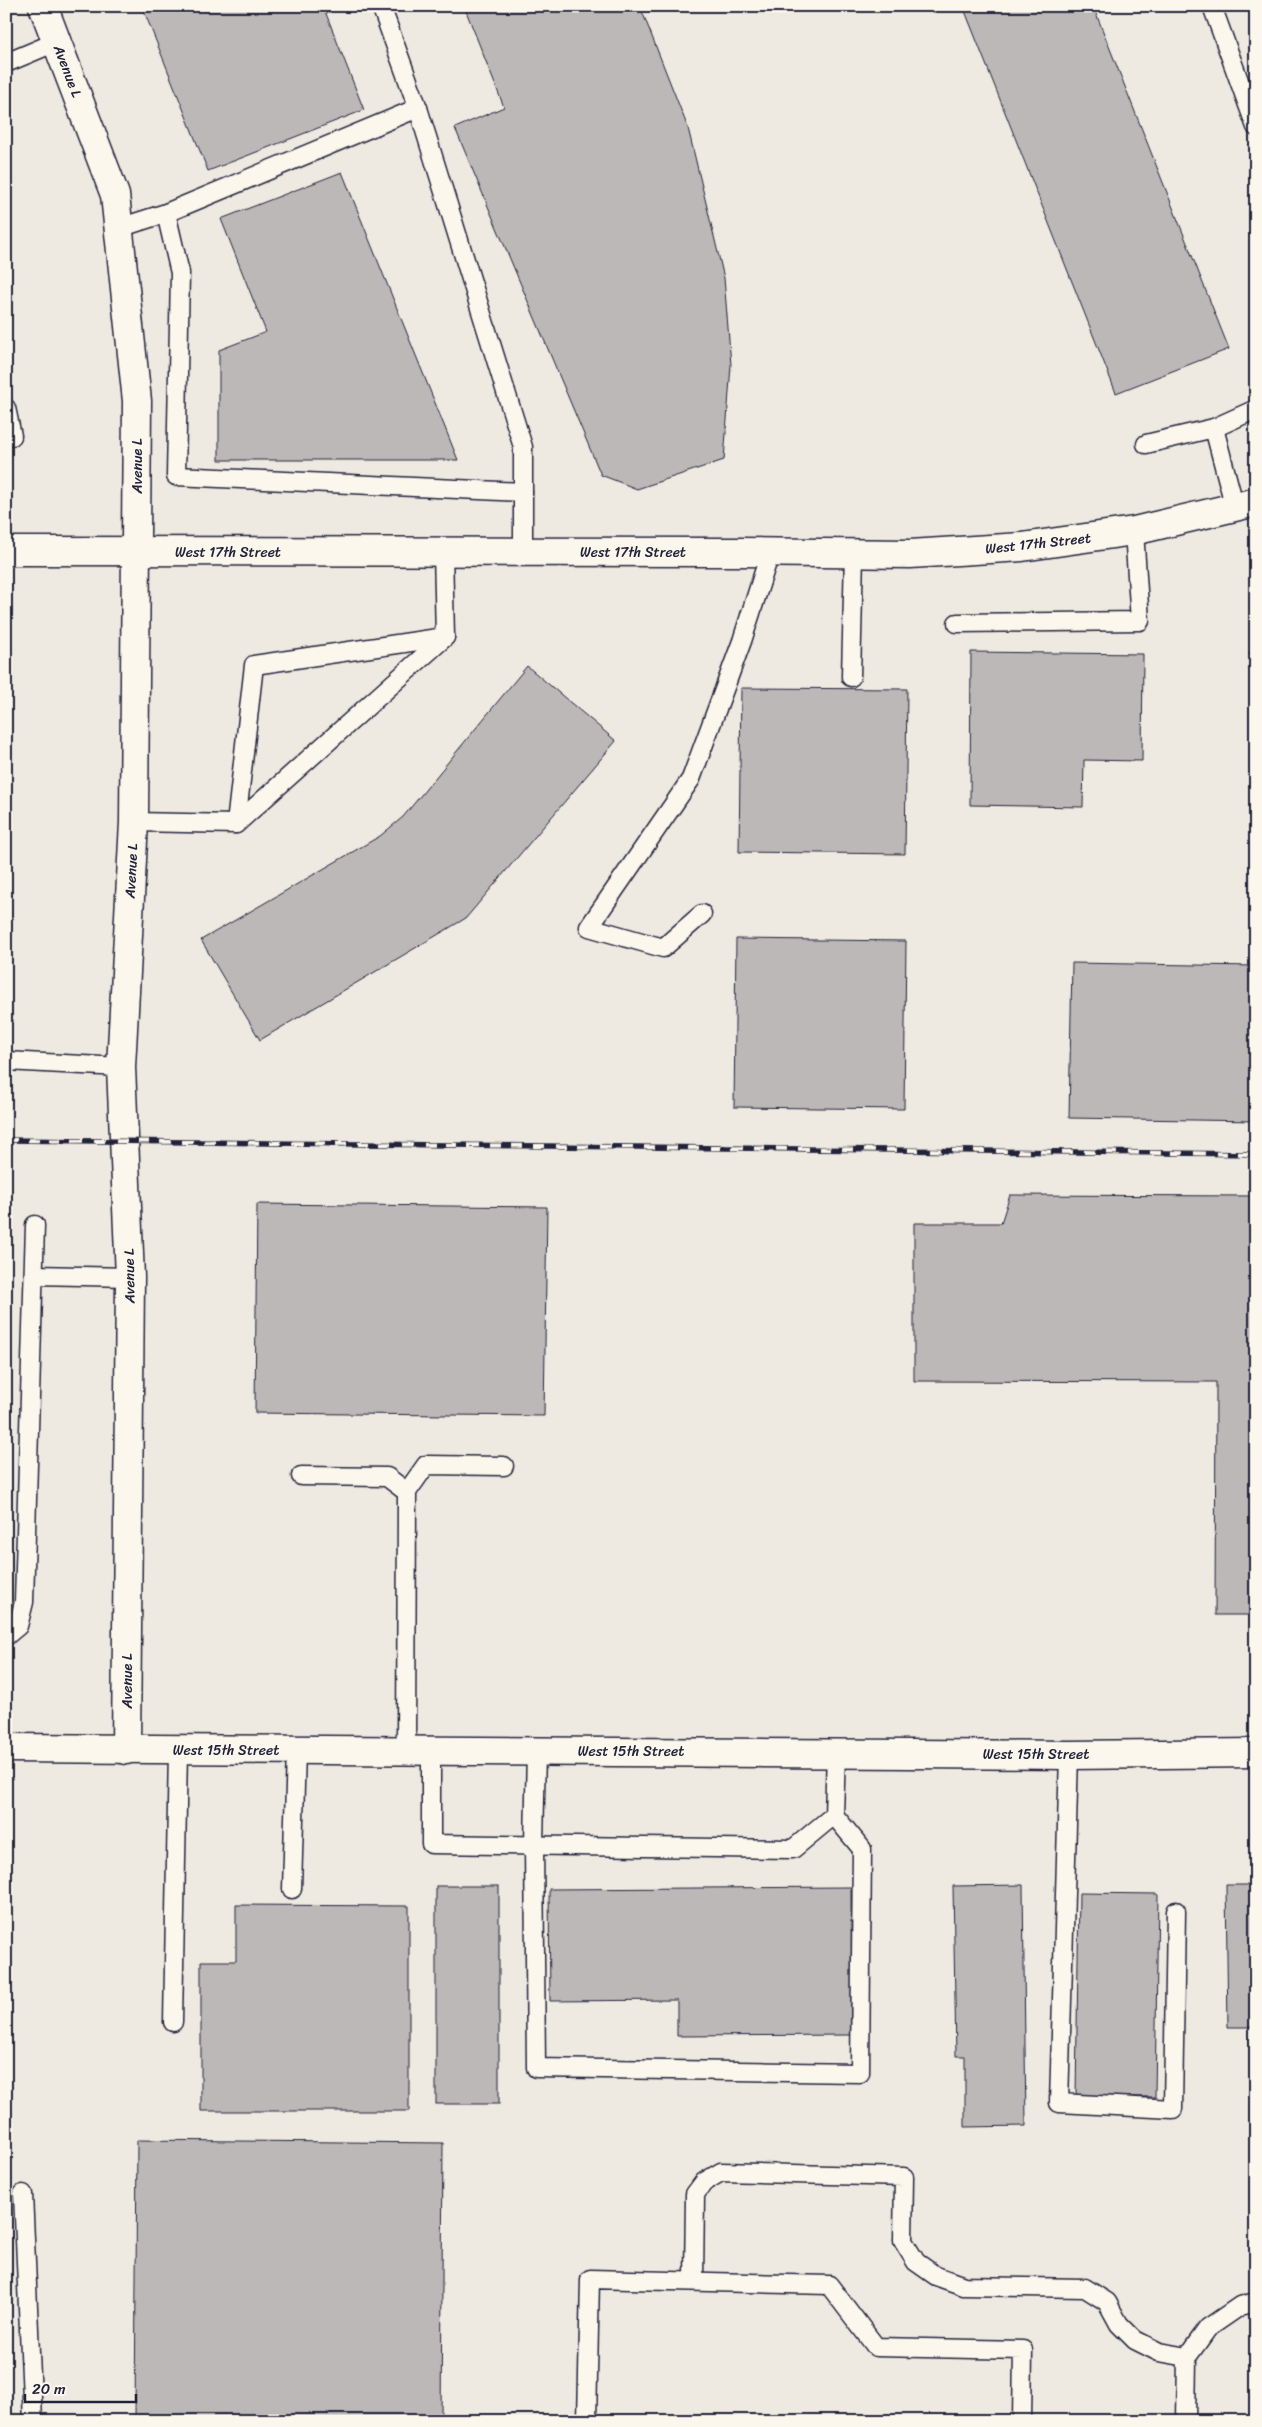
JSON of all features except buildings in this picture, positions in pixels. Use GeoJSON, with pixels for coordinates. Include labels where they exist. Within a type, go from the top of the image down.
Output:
{"type":"FeatureCollection","features":[{"type":"Feature","properties":{"kind":"street","name":"Avenue L"},"geometry":{"type":"LineString","coordinates":[[42,6],[115,195],[137,401],[134,822],[121,1067],[130,1277],[126,1750]]}},
{"type":"Feature","properties":{"kind":"street","name":"West 17th Street"},"geometry":{"type":"LineString","coordinates":[[6,551],[523,551],[910,554],[1022,547],[1134,531],[1245,505]]}},
{"type":"Feature","properties":{"kind":"street","name":"West 15th Street"},"geometry":{"type":"LineString","coordinates":[[6,1748],[1069,1755],[1256,1753]]}},
{"type":"Feature","properties":{"kind":"lane"},"geometry":{"type":"LineString","coordinates":[[381,6],[418,108],[523,447],[523,551]]}},
{"type":"Feature","properties":{"kind":"lane"},"geometry":{"type":"LineString","coordinates":[[1212,6],[1256,127]]}},
{"type":"Feature","properties":{"kind":"lane"},"geometry":{"type":"LineString","coordinates":[[6,63],[56,42]]}},
{"type":"Feature","properties":{"kind":"lane"},"geometry":{"type":"LineString","coordinates":[[119,228],[166,213],[418,108]]}},
{"type":"Feature","properties":{"kind":"lane"},"geometry":{"type":"LineString","coordinates":[[166,213],[180,273],[176,476],[523,492]]}},
{"type":"Feature","properties":{"kind":"lane"},"geometry":{"type":"LineString","coordinates":[[6,408],[12,436]]}},
{"type":"Feature","properties":{"kind":"lane"},"geometry":{"type":"LineString","coordinates":[[1146,444],[1214,428],[1256,408]]}},
{"type":"Feature","properties":{"kind":"lane"},"geometry":{"type":"LineString","coordinates":[[1214,428],[1245,505]]}},
{"type":"Feature","properties":{"kind":"lane"},"geometry":{"type":"LineString","coordinates":[[958,623],[1140,621],[1134,531]]}},
{"type":"Feature","properties":{"kind":"lane"},"geometry":{"type":"LineString","coordinates":[[134,822],[236,824],[445,637],[443,551]]}},
{"type":"Feature","properties":{"kind":"lane"},"geometry":{"type":"LineString","coordinates":[[702,914],[663,948],[588,927],[691,779],[742,641],[770,553]]}},
{"type":"Feature","properties":{"kind":"lane"},"geometry":{"type":"LineString","coordinates":[[851,677],[854,554]]}},
{"type":"Feature","properties":{"kind":"lane"},"geometry":{"type":"LineString","coordinates":[[236,824],[254,665],[445,637]]}},
{"type":"Feature","properties":{"kind":"lane"},"geometry":{"type":"LineString","coordinates":[[6,1061],[121,1067]]}},
{"type":"Feature","properties":{"kind":"lane"},"geometry":{"type":"LineString","coordinates":[[6,1636],[18,1626],[24,1602],[35,1225]]}},
{"type":"Feature","properties":{"kind":"lane"},"geometry":{"type":"LineString","coordinates":[[34,1276],[130,1277]]}},
{"type":"Feature","properties":{"kind":"lane"},"geometry":{"type":"LineString","coordinates":[[504,1466],[426,1465],[407,1492],[419,1750],[431,1844],[793,1849],[834,1815]]}},
{"type":"Feature","properties":{"kind":"lane"},"geometry":{"type":"LineString","coordinates":[[301,1476],[387,1477],[407,1492]]}},
{"type":"Feature","properties":{"kind":"lane"},"geometry":{"type":"LineString","coordinates":[[173,2022],[178,1750]]}},
{"type":"Feature","properties":{"kind":"lane"},"geometry":{"type":"LineString","coordinates":[[292,1889],[296,1750]]}},
{"type":"Feature","properties":{"kind":"lane"},"geometry":{"type":"LineString","coordinates":[[536,1750],[534,1844],[536,2068],[860,2073],[862,1849],[834,1815],[836,1753]]}},
{"type":"Feature","properties":{"kind":"lane"},"geometry":{"type":"LineString","coordinates":[[1069,1755],[1059,2103],[1173,2109],[1176,1911]]}},
{"type":"Feature","properties":{"kind":"lane"},"geometry":{"type":"LineString","coordinates":[[694,2281],[695,2194],[704,2182],[721,2172],[904,2176],[903,2241],[916,2262],[936,2276],[964,2286],[1085,2288],[1107,2302],[1119,2324],[1135,2340],[1159,2352],[1187,2356]]}},
{"type":"Feature","properties":{"kind":"lane"},"geometry":{"type":"LineString","coordinates":[[23,2194],[33,2421]]}},
{"type":"Feature","properties":{"kind":"lane"},"geometry":{"type":"LineString","coordinates":[[588,2421],[590,2278],[829,2285],[876,2346],[1023,2350],[1022,2421]]}},
{"type":"Feature","properties":{"kind":"lane"},"geometry":{"type":"LineString","coordinates":[[1186,2421],[1187,2356],[1208,2328],[1240,2306],[1256,2302]]}},
{"type":"Feature","properties":{"kind":"railway"},"geometry":{"type":"LineString","coordinates":[[6,1140],[1256,1154]]}}]}
